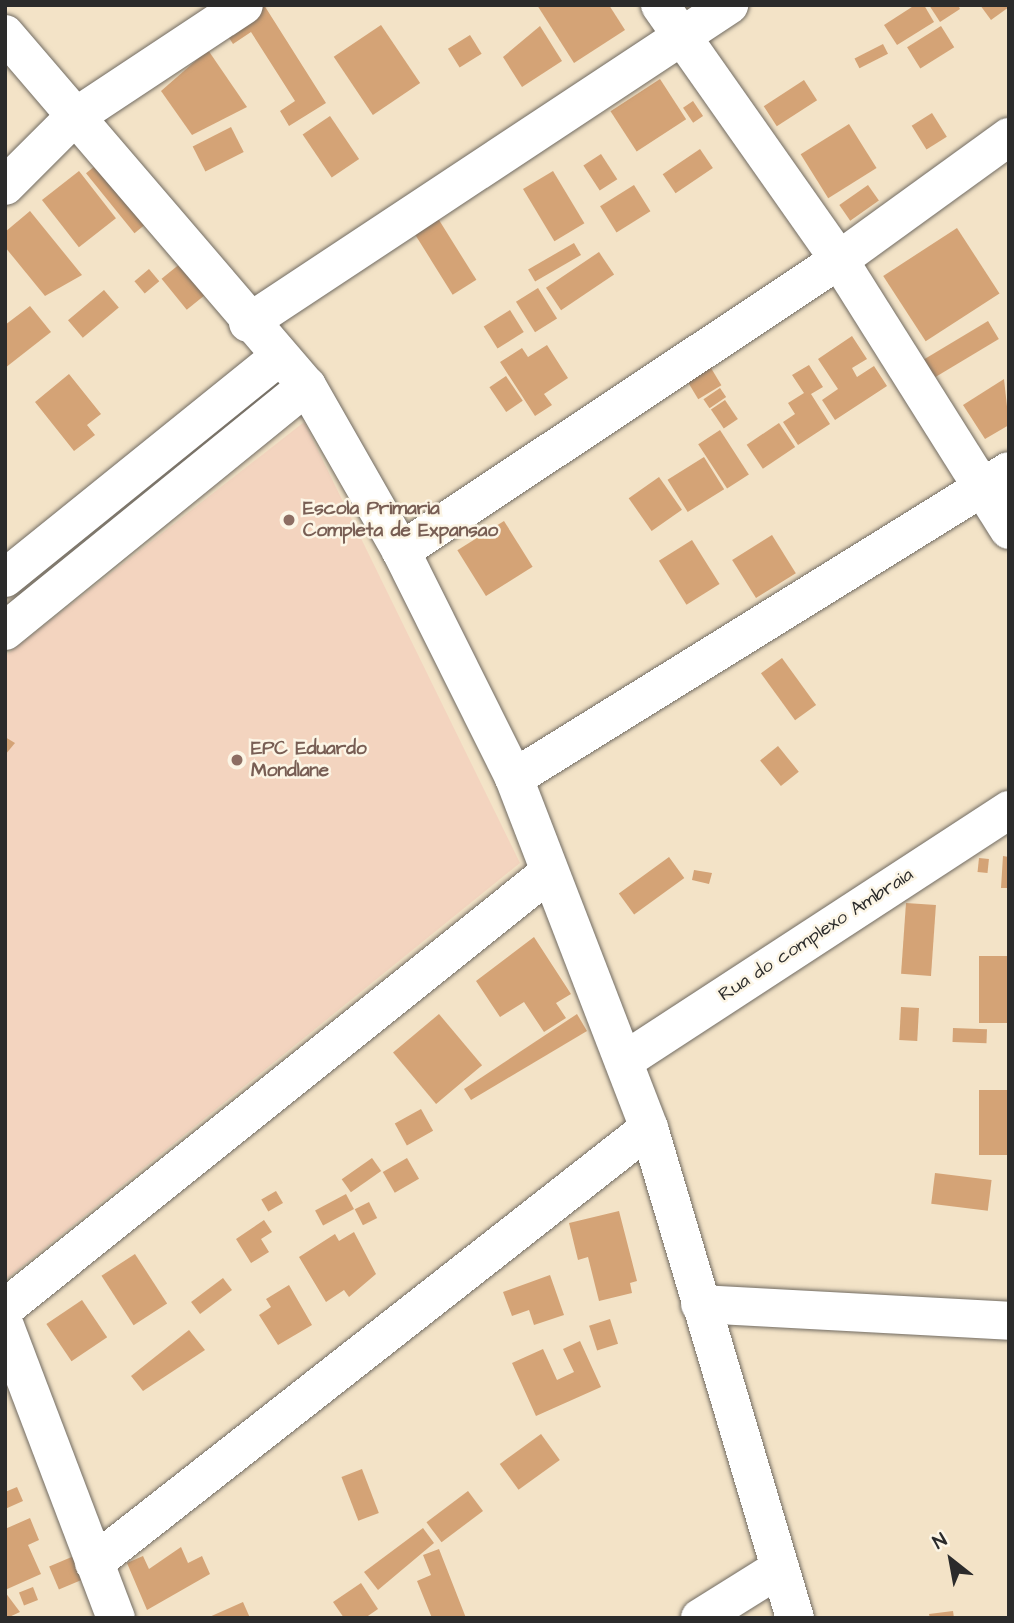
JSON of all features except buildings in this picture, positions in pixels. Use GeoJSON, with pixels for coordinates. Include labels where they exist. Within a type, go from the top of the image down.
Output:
{"type":"FeatureCollection","features":[{"type":"Feature","properties":{"kind":"street"},"geometry":{"type":"LineString","coordinates":[[5,186],[72,119],[244,5]]}},
{"type":"Feature","properties":{"kind":"street"},"geometry":{"type":"LineString","coordinates":[[660,5],[839,260],[998,479],[1009,530]]}},
{"type":"Feature","properties":{"kind":"street"},"geometry":{"type":"LineString","coordinates":[[248,323],[683,38],[729,5]]}},
{"type":"Feature","properties":{"kind":"street"},"geometry":{"type":"LineString","coordinates":[[5,34],[72,119],[278,358],[307,386],[401,551],[513,778],[546,875],[624,1061],[649,1128],[795,1618]]}},
{"type":"Feature","properties":{"kind":"street"},"geometry":{"type":"LineString","coordinates":[[401,551],[839,260],[1009,137]]}},
{"type":"Feature","properties":{"kind":"street"},"geometry":{"type":"LineString","coordinates":[[5,578],[278,358]]}},
{"type":"Feature","properties":{"kind":"street"},"geometry":{"type":"LineString","coordinates":[[5,631],[307,386]]}},
{"type":"Feature","properties":{"kind":"street"},"geometry":{"type":"LineString","coordinates":[[513,778],[998,479]]}},
{"type":"Feature","properties":{"kind":"street","name":"Rua do complexo Ambraia"},"geometry":{"type":"LineString","coordinates":[[624,1061],[1009,810]]}},
{"type":"Feature","properties":{"kind":"street"},"geometry":{"type":"LineString","coordinates":[[5,1308],[546,875]]}},
{"type":"Feature","properties":{"kind":"street"},"geometry":{"type":"LineString","coordinates":[[94,1563],[649,1128]]}},
{"type":"Feature","properties":{"kind":"street"},"geometry":{"type":"LineString","coordinates":[[700,1304],[1009,1321]]}},
{"type":"Feature","properties":{"kind":"street"},"geometry":{"type":"LineString","coordinates":[[5,1326],[116,1618]]}},
{"type":"Feature","properties":{"kind":"street"},"geometry":{"type":"LineString","coordinates":[[700,1618],[780,1568]]}},
{"type":"Feature","properties":{"kind":"shaded area","name":"EPC Eduardo Mondlane"},"geometry":{"type":"Polygon","coordinates":[[[304,422],[520,863],[5,1280],[5,656],[304,422]]]}},
{"type":"Feature","properties":{"kind":"place","name":"Escola Primaria Completa de Expansao"},"geometry":{"type":"Point","coordinates":[289,520]}},
{"type":"Feature","properties":{"kind":"place","name":"EPC Eduardo Mondlane"},"geometry":{"type":"Point","coordinates":[237,760]}}]}
